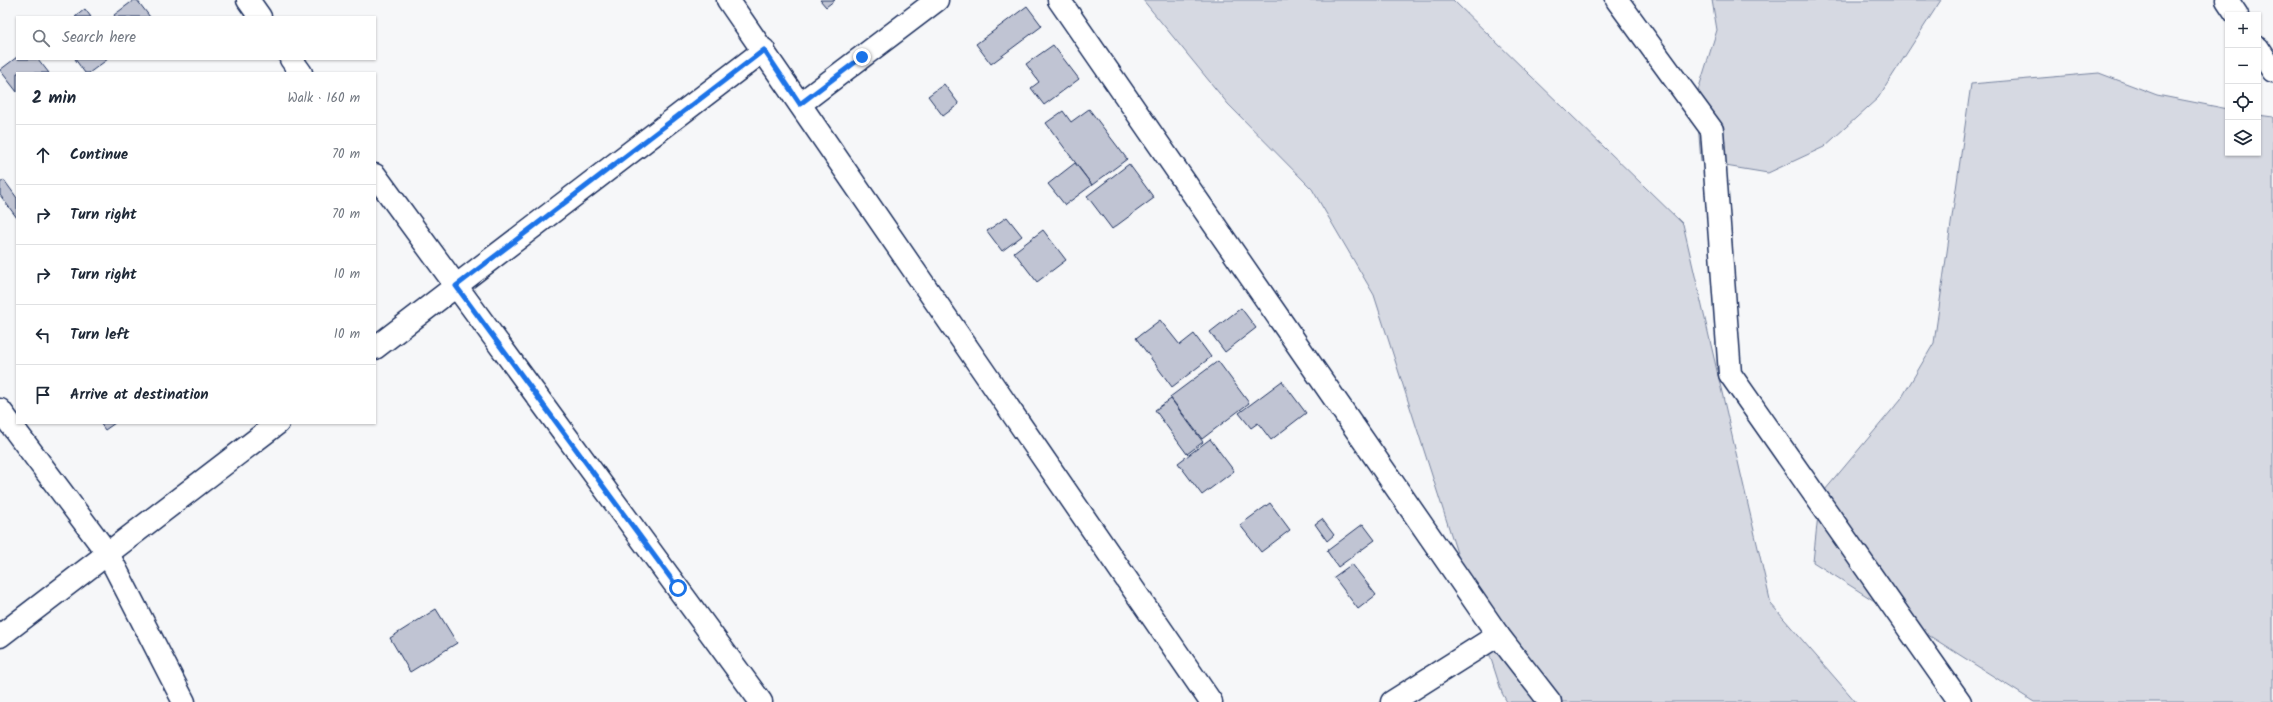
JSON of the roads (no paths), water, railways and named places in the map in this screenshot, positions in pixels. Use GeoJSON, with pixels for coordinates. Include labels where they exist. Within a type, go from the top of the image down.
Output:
{"type":"FeatureCollection","features":[{"type":"Feature","properties":{"kind":"street"},"geometry":{"type":"LineString","coordinates":[[248,0],[259,16]]}},
{"type":"Feature","properties":{"kind":"street"},"geometry":{"type":"LineString","coordinates":[[728,0],[764,50],[1211,702]]}},
{"type":"Feature","properties":{"kind":"street"},"geometry":{"type":"LineString","coordinates":[[800,104],[937,0]]}},
{"type":"Feature","properties":{"kind":"street"},"geometry":{"type":"LineString","coordinates":[[1060,0],[1498,635],[1550,702]]}},
{"type":"Feature","properties":{"kind":"street"},"geometry":{"type":"LineString","coordinates":[[1617,0],[1712,130],[1730,374],[1960,702]]}},
{"type":"Feature","properties":{"kind":"street"},"geometry":{"type":"LineString","coordinates":[[2227,0],[2235,12]]}},
{"type":"Feature","properties":{"kind":"street"},"geometry":{"type":"LineString","coordinates":[[376,347],[764,50]]}},
{"type":"Feature","properties":{"kind":"street"},"geometry":{"type":"LineString","coordinates":[[2261,53],[2273,71]]}},
{"type":"Feature","properties":{"kind":"street"},"geometry":{"type":"LineString","coordinates":[[292,60],[300,72]]}},
{"type":"Feature","properties":{"kind":"street"},"geometry":{"type":"LineString","coordinates":[[376,176],[761,702]]}},
{"type":"Feature","properties":{"kind":"street"},"geometry":{"type":"LineString","coordinates":[[0,410],[108,554],[184,702]]}},
{"type":"Feature","properties":{"kind":"street"},"geometry":{"type":"LineString","coordinates":[[0,636],[277,424]]}},
{"type":"Feature","properties":{"kind":"street"},"geometry":{"type":"LineString","coordinates":[[1392,702],[1498,635]]}}]}
